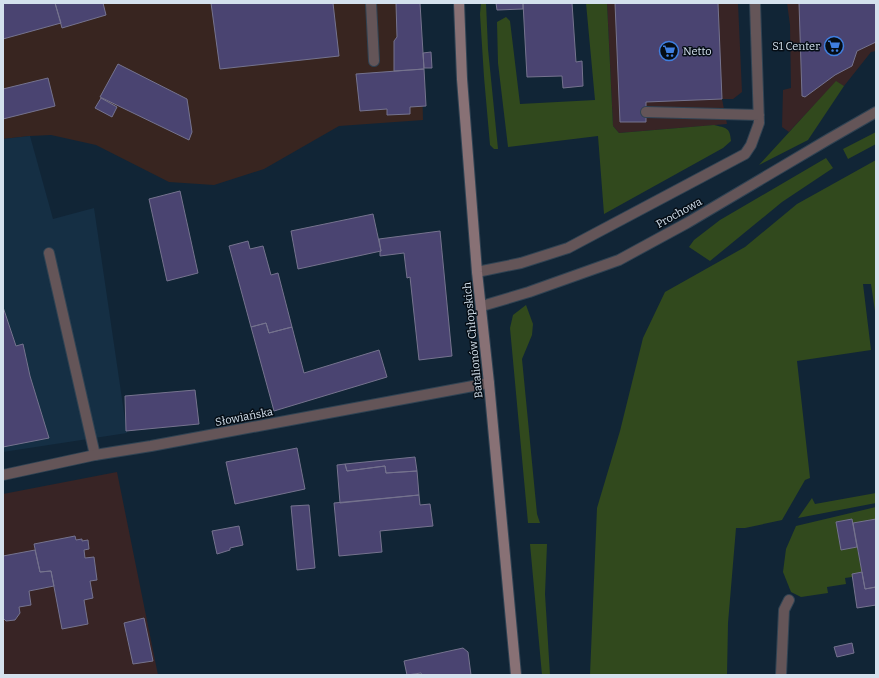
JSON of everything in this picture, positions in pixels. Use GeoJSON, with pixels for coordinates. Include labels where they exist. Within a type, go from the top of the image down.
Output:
{"type":"FeatureCollection","features":[{"type":"Feature","properties":{"kind":"main road","name":"Batalionów Chłopskich"},"geometry":{"type":"LineString","coordinates":[[459,3],[462,79],[478,272],[490,383],[516,675]]}},
{"type":"Feature","properties":{"kind":"street"},"geometry":{"type":"LineString","coordinates":[[371,3],[374,61]]}},
{"type":"Feature","properties":{"kind":"street"},"geometry":{"type":"LineString","coordinates":[[478,272],[521,263],[568,248],[745,154],[751,145],[759,123],[755,3]]}},
{"type":"Feature","properties":{"kind":"street"},"geometry":{"type":"LineString","coordinates":[[646,112],[759,115]]}},
{"type":"Feature","properties":{"kind":"street","name":"Prochowa"},"geometry":{"type":"LineString","coordinates":[[482,306],[529,292],[619,260],[687,223],[876,112]]}},
{"type":"Feature","properties":{"kind":"street"},"geometry":{"type":"LineString","coordinates":[[48,253],[95,455]]}},
{"type":"Feature","properties":{"kind":"street","name":"Słowiańska"},"geometry":{"type":"LineString","coordinates":[[3,475],[95,455],[490,383]]}},
{"type":"Feature","properties":{"kind":"street"},"geometry":{"type":"LineString","coordinates":[[781,675],[784,610],[789,600]]}},
{"type":"Feature","properties":{"kind":"shaded area"},"geometry":{"type":"Polygon","coordinates":[[[3,3],[420,3],[423,120],[339,126],[264,169],[214,185],[169,182],[96,145],[51,135],[3,139],[3,3]]]}},
{"type":"Feature","properties":{"kind":"shaded area","name":"Netto"},"geometry":{"type":"Polygon","coordinates":[[[607,3],[738,3],[742,92],[733,99],[722,99],[727,124],[619,133],[613,126],[607,3]]]}},
{"type":"Feature","properties":{"kind":"shaded area","name":"S1 Center"},"geometry":{"type":"Polygon","coordinates":[[[787,3],[876,3],[876,51],[871,52],[844,86],[836,82],[789,132],[782,127],[783,90],[791,88],[790,25],[787,3]]]}},
{"type":"Feature","properties":{"kind":"shaded area"},"geometry":{"type":"Polygon","coordinates":[[[30,136],[53,219],[94,208],[127,433],[3,452],[3,139],[30,136]]]}},
{"type":"Feature","properties":{"kind":"shaded area"},"geometry":{"type":"Polygon","coordinates":[[[117,472],[158,675],[3,675],[3,494],[117,472]]]}},
{"type":"Feature","properties":{"kind":"green space"},"geometry":{"type":"Polygon","coordinates":[[[481,3],[486,3],[488,49],[498,149],[494,149],[490,145],[480,14],[481,3]]]}},
{"type":"Feature","properties":{"kind":"green space"},"geometry":{"type":"Polygon","coordinates":[[[586,3],[607,3],[613,126],[619,133],[714,125],[727,129],[730,133],[731,141],[723,148],[604,214],[598,136],[508,147],[498,63],[497,22],[506,17],[510,21],[520,104],[595,100],[586,3]]]}},
{"type":"Feature","properties":{"kind":"green space"},"geometry":{"type":"Polygon","coordinates":[[[836,81],[844,86],[808,140],[759,165],[836,81]]]}},
{"type":"Feature","properties":{"kind":"green space"},"geometry":{"type":"Polygon","coordinates":[[[876,132],[876,144],[848,159],[843,149],[876,132]]]}},
{"type":"Feature","properties":{"kind":"green space"},"geometry":{"type":"Polygon","coordinates":[[[826,158],[833,168],[782,202],[710,261],[689,247],[694,240],[720,220],[826,158]]]}},
{"type":"Feature","properties":{"kind":"green space"},"geometry":{"type":"Polygon","coordinates":[[[876,160],[876,318],[871,284],[863,284],[871,350],[797,361],[810,478],[805,480],[782,520],[745,528],[736,528],[728,623],[727,675],[590,675],[597,508],[620,431],[643,338],[665,292],[745,247],[797,204],[876,160]]]}},
{"type":"Feature","properties":{"kind":"green space"},"geometry":{"type":"Polygon","coordinates":[[[526,305],[533,324],[532,335],[522,359],[537,514],[540,523],[528,523],[510,328],[513,315],[526,305]]]}},
{"type":"Feature","properties":{"kind":"green space"},"geometry":{"type":"Polygon","coordinates":[[[876,493],[876,503],[798,518],[812,498],[815,504],[876,493]]]}},
{"type":"Feature","properties":{"kind":"green space"},"geometry":{"type":"Polygon","coordinates":[[[876,507],[876,519],[853,523],[852,519],[836,522],[841,550],[857,547],[862,572],[852,574],[852,577],[845,578],[846,584],[827,587],[828,593],[801,597],[791,592],[783,572],[786,549],[796,526],[876,507]]]}},
{"type":"Feature","properties":{"kind":"green space"},"geometry":{"type":"Polygon","coordinates":[[[530,544],[547,544],[545,594],[550,675],[542,675],[530,544]]]}},
{"type":"Feature","properties":{"kind":"building"},"geometry":{"type":"Polygon","coordinates":[[[3,3],[55,3],[61,23],[3,39],[3,3]]]}},
{"type":"Feature","properties":{"kind":"building"},"geometry":{"type":"Polygon","coordinates":[[[55,3],[103,3],[106,15],[62,28],[55,3]]]}},
{"type":"Feature","properties":{"kind":"building"},"geometry":{"type":"Polygon","coordinates":[[[211,3],[333,3],[339,56],[220,69],[211,3]]]}},
{"type":"Feature","properties":{"kind":"building"},"geometry":{"type":"Polygon","coordinates":[[[396,3],[420,3],[424,69],[394,71],[394,41],[397,37],[396,3]]]}},
{"type":"Feature","properties":{"kind":"building"},"geometry":{"type":"Polygon","coordinates":[[[496,3],[523,3],[523,9],[497,10],[496,3]]]}},
{"type":"Feature","properties":{"kind":"building"},"geometry":{"type":"Polygon","coordinates":[[[523,3],[572,3],[576,62],[582,61],[583,86],[563,88],[562,76],[527,77],[523,3]]]}},
{"type":"Feature","properties":{"kind":"building","name":"Netto"},"geometry":{"type":"Polygon","coordinates":[[[615,3],[718,3],[722,99],[646,102],[646,122],[620,122],[615,3]]]}},
{"type":"Feature","properties":{"kind":"building","name":"S1 Center"},"geometry":{"type":"Polygon","coordinates":[[[799,3],[876,3],[876,42],[857,51],[852,66],[835,75],[805,97],[802,96],[799,3]]]}},
{"type":"Feature","properties":{"kind":"building"},"geometry":{"type":"Polygon","coordinates":[[[431,52],[432,68],[424,68],[423,53],[431,52]]]}},
{"type":"Feature","properties":{"kind":"building"},"geometry":{"type":"Polygon","coordinates":[[[118,64],[187,99],[192,132],[189,140],[100,97],[118,64]]]}},
{"type":"Feature","properties":{"kind":"building"},"geometry":{"type":"Polygon","coordinates":[[[424,69],[426,106],[410,107],[410,114],[387,115],[387,109],[360,111],[356,74],[424,69]]]}},
{"type":"Feature","properties":{"kind":"building"},"geometry":{"type":"Polygon","coordinates":[[[48,78],[55,106],[3,119],[3,89],[48,78]]]}},
{"type":"Feature","properties":{"kind":"building"},"geometry":{"type":"Polygon","coordinates":[[[101,98],[117,107],[112,117],[95,108],[101,98]]]}},
{"type":"Feature","properties":{"kind":"building"},"geometry":{"type":"Polygon","coordinates":[[[180,191],[198,273],[167,281],[149,199],[180,191]]]}},
{"type":"Feature","properties":{"kind":"building"},"geometry":{"type":"Polygon","coordinates":[[[373,214],[381,251],[298,269],[291,231],[373,214]]]}},
{"type":"Feature","properties":{"kind":"building"},"geometry":{"type":"Polygon","coordinates":[[[440,231],[452,356],[419,360],[410,277],[407,278],[404,253],[380,256],[381,251],[379,239],[440,231]]]}},
{"type":"Feature","properties":{"kind":"building"},"geometry":{"type":"Polygon","coordinates":[[[248,241],[250,249],[263,246],[271,275],[278,273],[292,327],[269,333],[266,323],[251,327],[229,246],[248,241]]]}},
{"type":"Feature","properties":{"kind":"building"},"geometry":{"type":"Polygon","coordinates":[[[3,307],[16,346],[23,344],[30,376],[49,438],[3,447],[3,307]]]}},
{"type":"Feature","properties":{"kind":"building"},"geometry":{"type":"Polygon","coordinates":[[[266,323],[269,333],[292,327],[304,373],[379,350],[387,377],[274,411],[251,327],[266,323]]]}},
{"type":"Feature","properties":{"kind":"building"},"geometry":{"type":"Polygon","coordinates":[[[195,390],[199,424],[126,431],[125,396],[195,390]]]}},
{"type":"Feature","properties":{"kind":"building"},"geometry":{"type":"Polygon","coordinates":[[[297,448],[305,489],[235,504],[226,462],[297,448]]]}},
{"type":"Feature","properties":{"kind":"building"},"geometry":{"type":"Polygon","coordinates":[[[415,457],[417,471],[386,473],[385,466],[347,471],[345,464],[415,457]]]}},
{"type":"Feature","properties":{"kind":"building"},"geometry":{"type":"Polygon","coordinates":[[[345,464],[347,471],[385,466],[386,473],[417,471],[419,495],[340,503],[337,465],[345,464]]]}},
{"type":"Feature","properties":{"kind":"building"},"geometry":{"type":"Polygon","coordinates":[[[419,495],[420,505],[430,504],[433,526],[380,531],[382,552],[339,556],[334,503],[419,495]]]}},
{"type":"Feature","properties":{"kind":"building"},"geometry":{"type":"Polygon","coordinates":[[[309,505],[315,568],[297,570],[291,506],[309,505]]]}},
{"type":"Feature","properties":{"kind":"building"},"geometry":{"type":"Polygon","coordinates":[[[852,519],[857,547],[841,550],[836,522],[852,519]]]}},
{"type":"Feature","properties":{"kind":"building"},"geometry":{"type":"Polygon","coordinates":[[[876,519],[876,587],[865,589],[853,523],[876,519]]]}},
{"type":"Feature","properties":{"kind":"building"},"geometry":{"type":"Polygon","coordinates":[[[239,526],[243,545],[230,548],[230,550],[217,554],[212,531],[239,526]]]}},
{"type":"Feature","properties":{"kind":"building"},"geometry":{"type":"Polygon","coordinates":[[[75,536],[76,540],[88,540],[89,549],[84,550],[85,558],[94,557],[97,580],[90,581],[93,598],[84,600],[88,624],[62,629],[51,571],[40,572],[34,544],[75,536]]]}},
{"type":"Feature","properties":{"kind":"building"},"geometry":{"type":"Polygon","coordinates":[[[35,550],[40,572],[51,571],[54,586],[29,591],[31,605],[19,607],[20,613],[15,620],[6,621],[3,618],[3,556],[35,550]]]}},
{"type":"Feature","properties":{"kind":"building"},"geometry":{"type":"Polygon","coordinates":[[[862,572],[865,589],[876,587],[876,605],[857,608],[852,574],[862,572]]]}},
{"type":"Feature","properties":{"kind":"building"},"geometry":{"type":"Polygon","coordinates":[[[144,618],[153,661],[133,664],[124,623],[144,618]]]}},
{"type":"Feature","properties":{"kind":"building"},"geometry":{"type":"Polygon","coordinates":[[[852,643],[854,653],[837,657],[834,647],[852,643]]]}},
{"type":"Feature","properties":{"kind":"building"},"geometry":{"type":"Polygon","coordinates":[[[463,648],[468,652],[471,675],[422,675],[421,673],[407,675],[404,661],[463,648]]]}},
{"type":"Feature","properties":{"kind":"place","name":"S1 Center"},"geometry":{"type":"Point","coordinates":[834,46]}},
{"type":"Feature","properties":{"kind":"place","name":"Netto"},"geometry":{"type":"Point","coordinates":[669,51]}}]}
